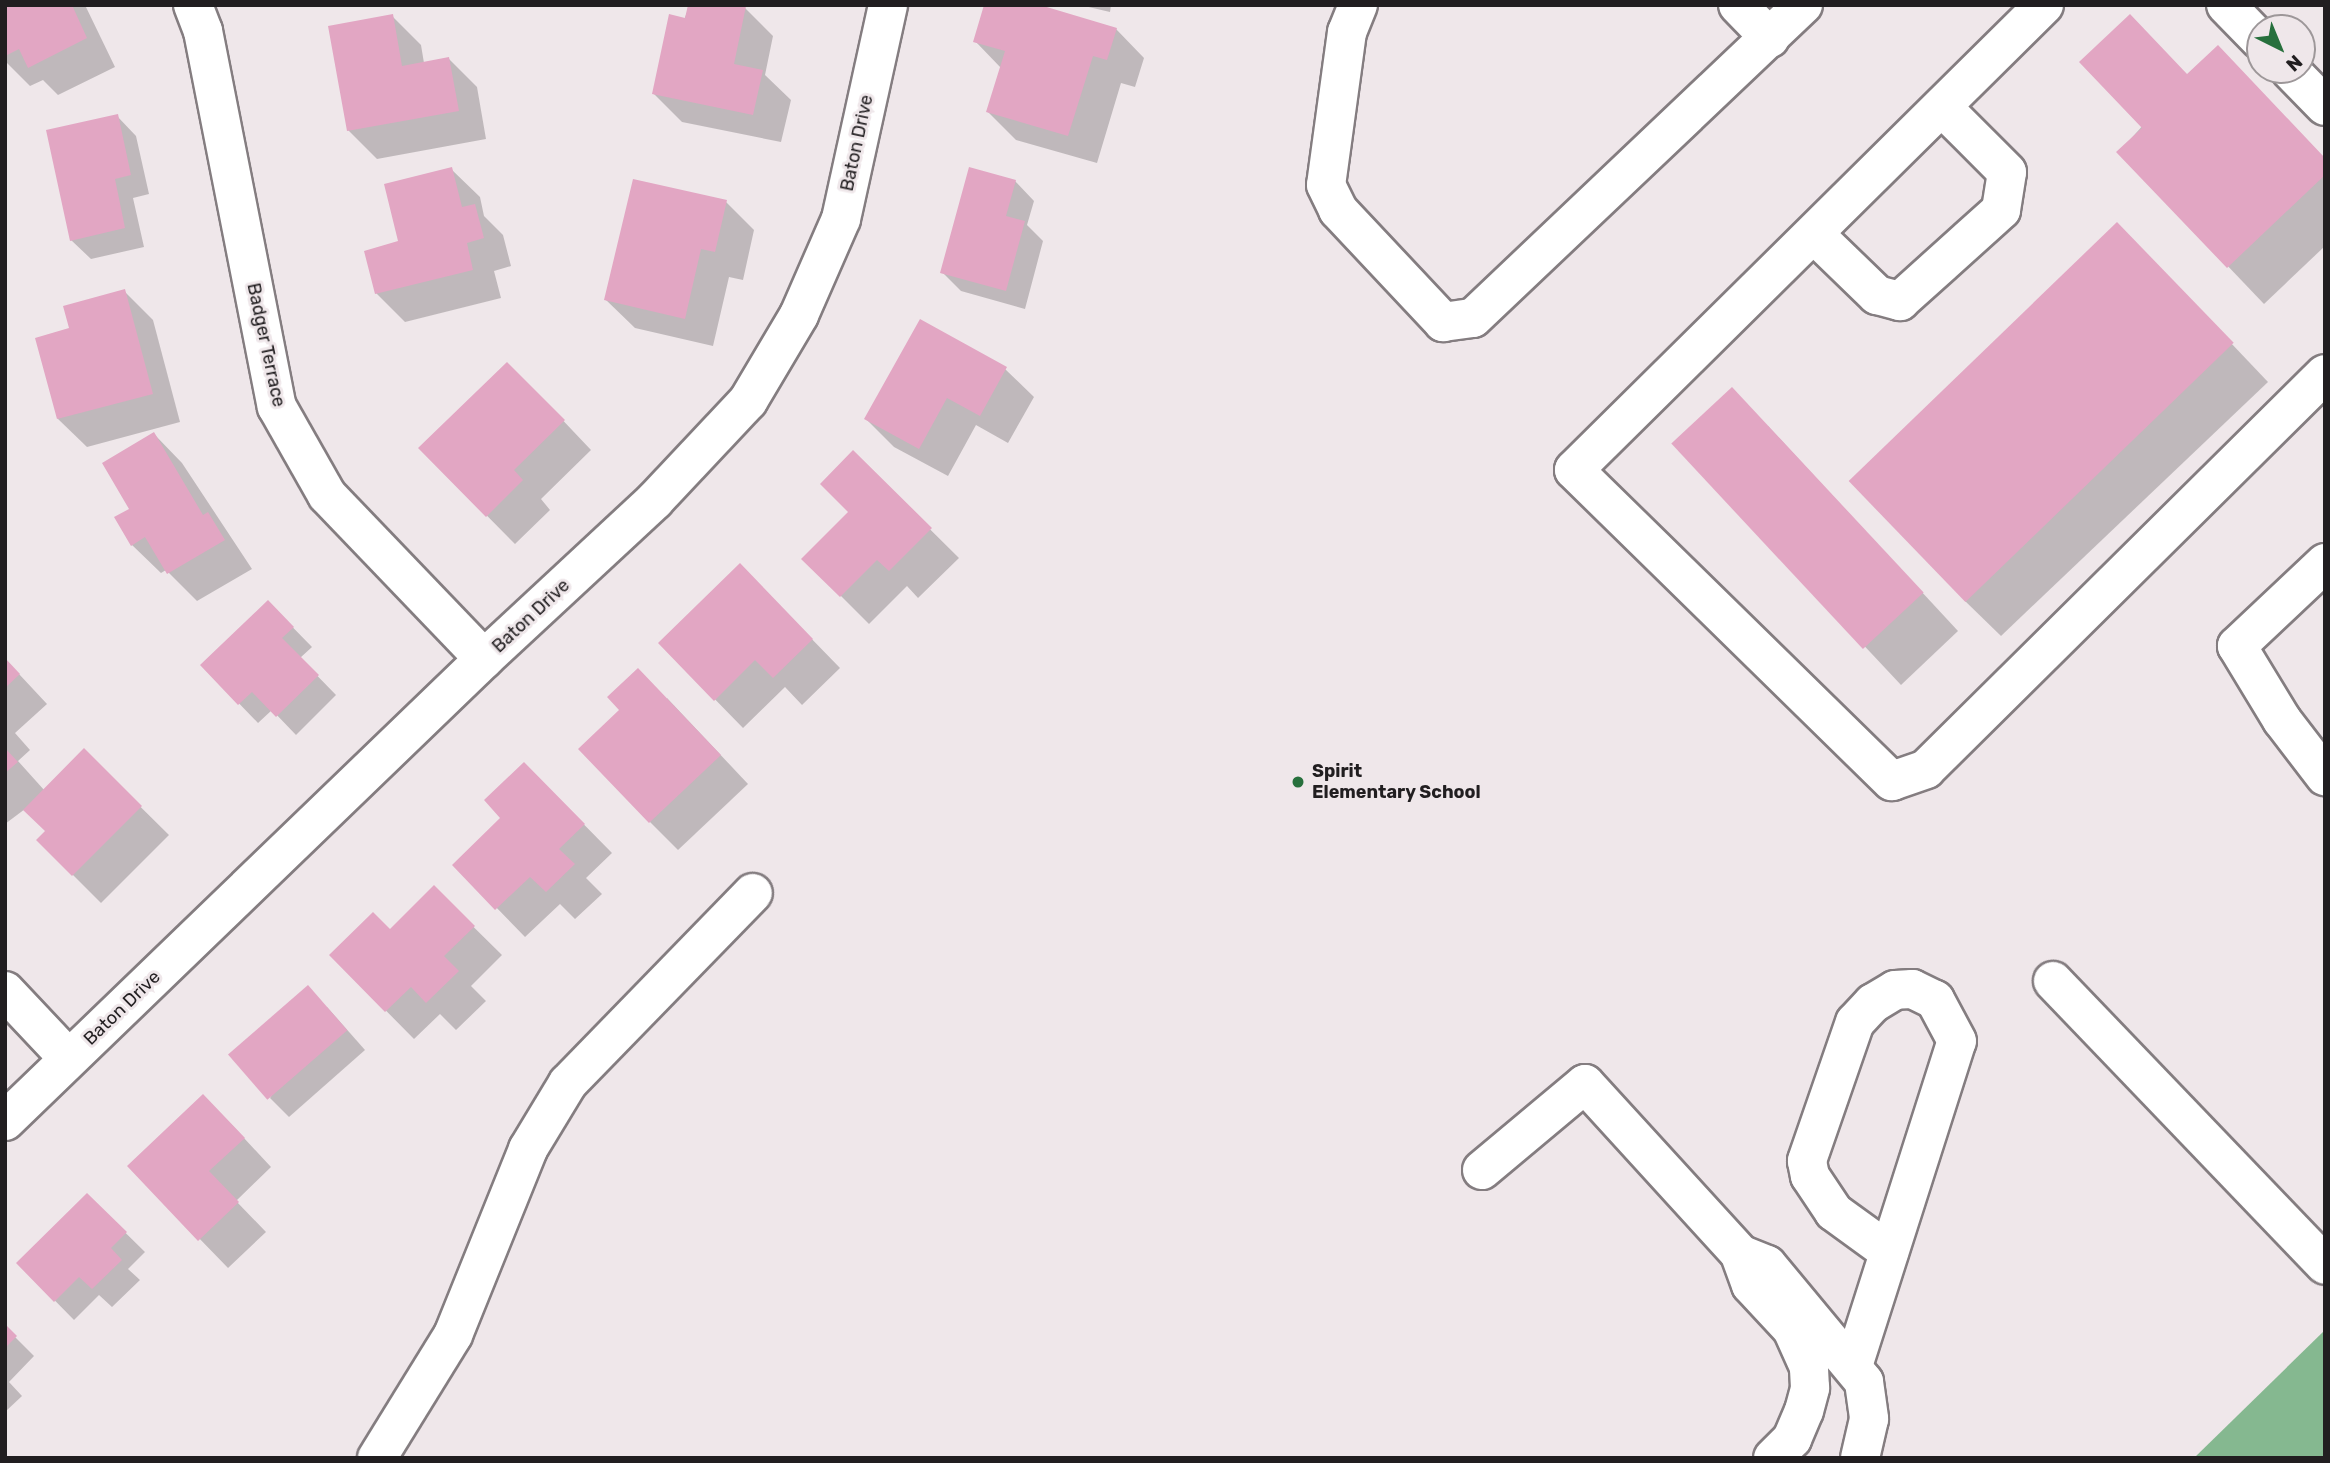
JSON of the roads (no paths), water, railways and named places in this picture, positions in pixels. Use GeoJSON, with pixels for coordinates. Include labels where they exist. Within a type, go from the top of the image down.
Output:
{"type":"FeatureCollection","features":[{"type":"Feature","properties":{"kind":"street","name":"Badger Terrace"},"geometry":{"type":"LineString","coordinates":[[193,5],[203,30],[277,407],[327,495],[484,659]]}},
{"type":"Feature","properties":{"kind":"street","name":"Baton Drive"},"geometry":{"type":"LineString","coordinates":[[5,1121],[484,659],[655,500],[748,401],[799,315],[841,219],[888,5]]}},
{"type":"Feature","properties":{"kind":"street"},"geometry":{"type":"LineString","coordinates":[[1358,5],[1347,32],[1326,185],[1338,210],[1443,322],[1473,318],[1803,5]]}},
{"type":"Feature","properties":{"kind":"street"},"geometry":{"type":"LineString","coordinates":[[1738,5],[1770,38]]}},
{"type":"Feature","properties":{"kind":"street"},"geometry":{"type":"LineString","coordinates":[[2045,5],[1574,470],[1892,781],[1926,769],[2325,374]]}},
{"type":"Feature","properties":{"kind":"street"},"geometry":{"type":"LineString","coordinates":[[2226,5],[2246,26]]}},
{"type":"Feature","properties":{"kind":"street"},"geometry":{"type":"LineString","coordinates":[[2304,84],[2325,106]]}},
{"type":"Feature","properties":{"kind":"street"},"geometry":{"type":"LineString","coordinates":[[1814,234],[1877,295],[1900,301],[2001,210],[2007,172],[1942,107]]}},
{"type":"Feature","properties":{"kind":"street"},"geometry":{"type":"LineString","coordinates":[[2325,563],[2237,646],[2281,720],[2325,776]]}},
{"type":"Feature","properties":{"kind":"street"},"geometry":{"type":"LineString","coordinates":[[377,1458],[453,1335],[528,1149],[568,1083],[753,893]]}},
{"type":"Feature","properties":{"kind":"street"},"geometry":{"type":"LineString","coordinates":[[2053,981],[2325,1265]]}},
{"type":"Feature","properties":{"kind":"street"},"geometry":{"type":"LineString","coordinates":[[1853,1366],[1957,1041],[1935,1000],[1912,989],[1895,989],[1873,1003],[1855,1022],[1807,1161],[1821,1195],[1834,1212],[1889,1252]]}},
{"type":"Feature","properties":{"kind":"street"},"geometry":{"type":"LineString","coordinates":[[5,990],[69,1059]]}},
{"type":"Feature","properties":{"kind":"street"},"geometry":{"type":"LineString","coordinates":[[1482,1170],[1585,1084],[1740,1254],[1751,1285],[1793,1329],[1809,1367],[1810,1388],[1793,1439],[1773,1458]]}},
{"type":"Feature","properties":{"kind":"street"},"geometry":{"type":"LineString","coordinates":[[1740,1254],[1767,1265],[1853,1366],[1869,1399],[1860,1458]]}},
{"type":"Feature","properties":{"kind":"place","name":"Spirit Elementary School"},"geometry":{"type":"Point","coordinates":[1298,782]}}]}
